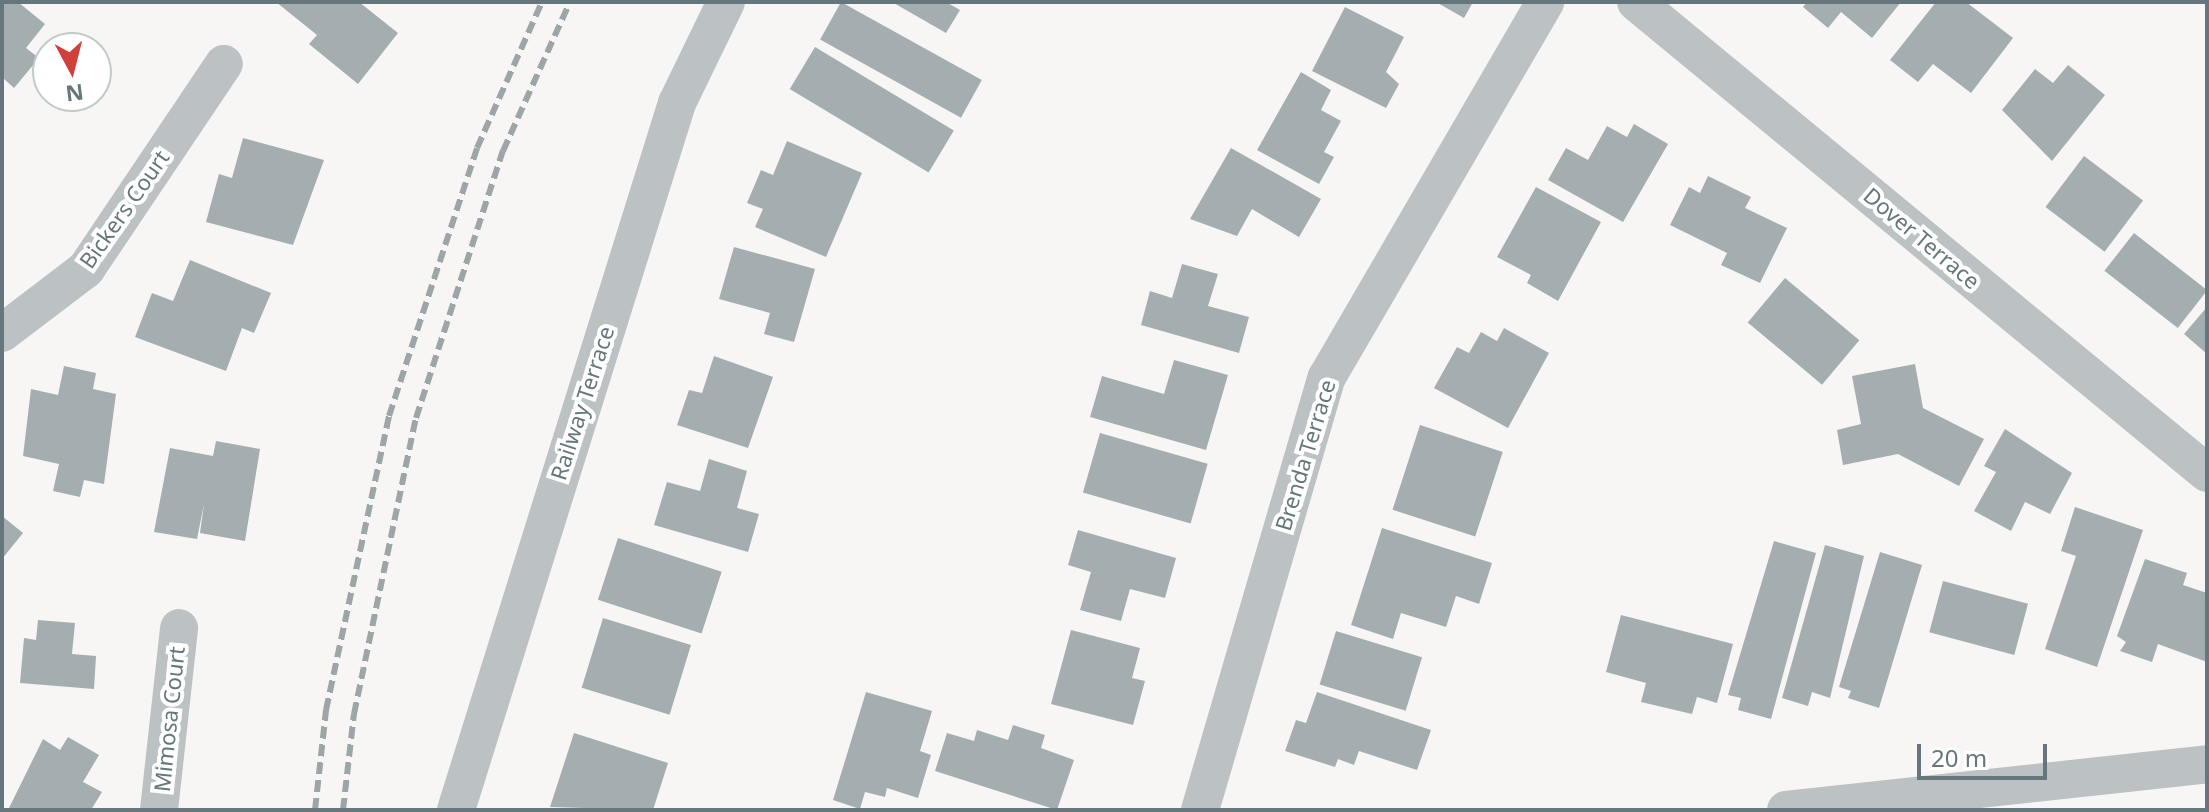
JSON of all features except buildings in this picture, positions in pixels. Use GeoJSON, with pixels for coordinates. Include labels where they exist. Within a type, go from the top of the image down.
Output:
{"type":"FeatureCollection","features":[{"type":"Feature","properties":{"kind":"street","name":"Railway Terrace"},"geometry":{"type":"LineString","coordinates":[[456,810],[677,103],[726,2]]}},
{"type":"Feature","properties":{"kind":"street","name":"Brenda Terrace"},"geometry":{"type":"LineString","coordinates":[[1200,810],[1327,377],[1545,2]]}},
{"type":"Feature","properties":{"kind":"street","name":"Dover Terrace"},"geometry":{"type":"LineString","coordinates":[[1636,2],[2207,473]]}},
{"type":"Feature","properties":{"kind":"street","name":"Bickers Court"},"geometry":{"type":"LineString","coordinates":[[2,333],[86,269],[224,64]]}},
{"type":"Feature","properties":{"kind":"street","name":"Mimosa Court"},"geometry":{"type":"LineString","coordinates":[[159,810],[179,628]]}},
{"type":"Feature","properties":{"kind":"street"},"geometry":{"type":"LineString","coordinates":[[1786,810],[1881,804],[2207,764]]}},
{"type":"Feature","properties":{"kind":"railway"},"geometry":{"type":"LineString","coordinates":[[315,810],[326,710],[389,416],[477,148],[542,2]]}},
{"type":"Feature","properties":{"kind":"railway"},"geometry":{"type":"LineString","coordinates":[[343,810],[354,714],[416,418],[503,151],[570,2]]}}]}
